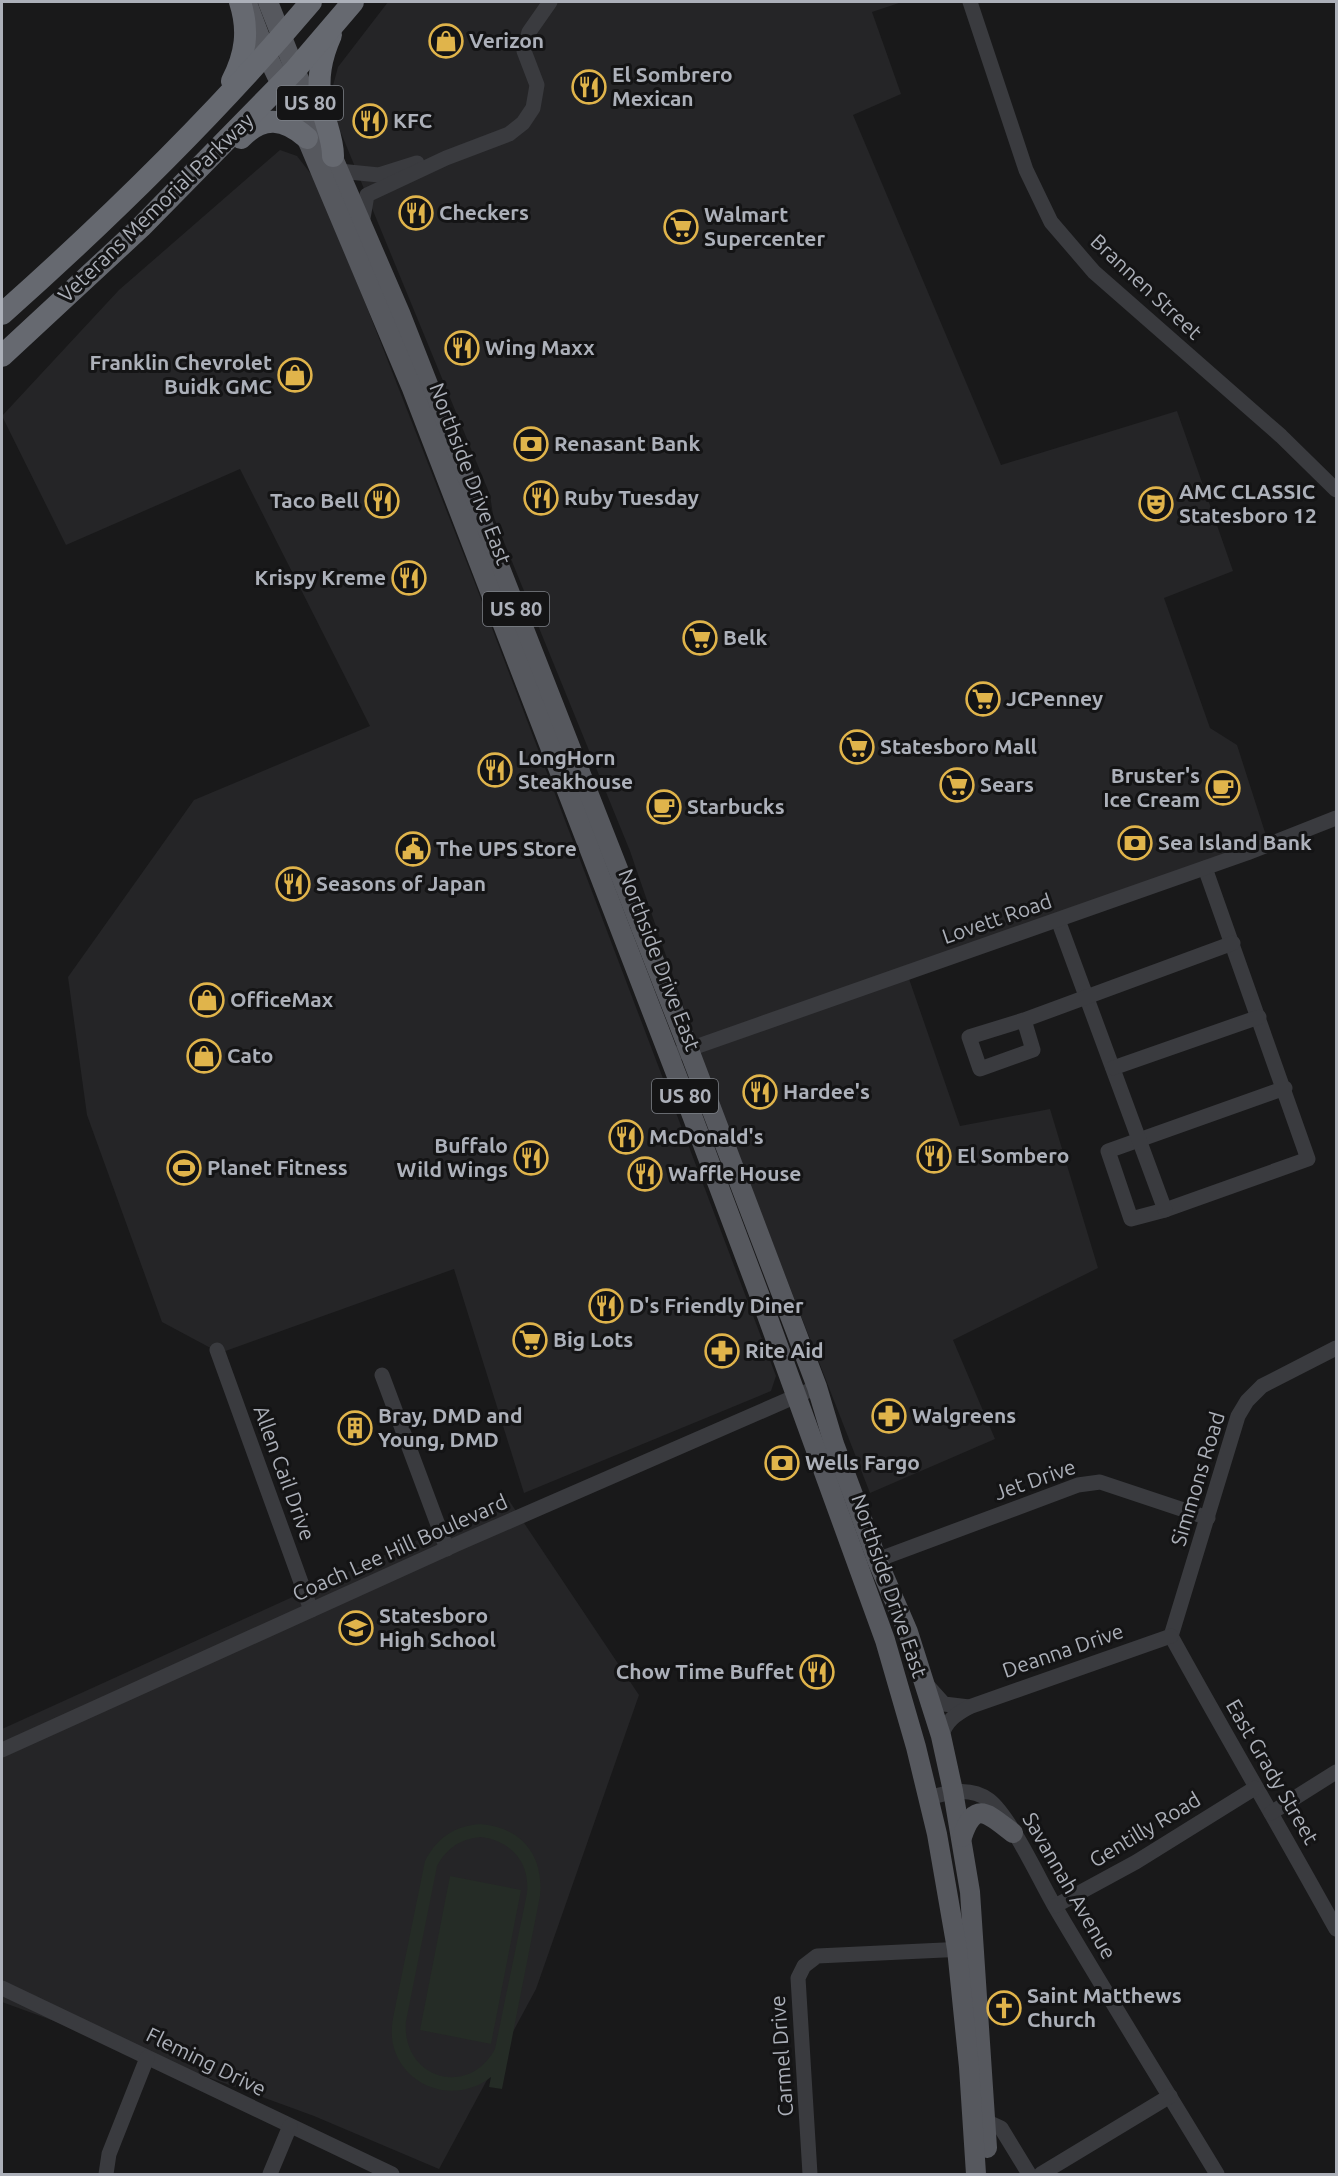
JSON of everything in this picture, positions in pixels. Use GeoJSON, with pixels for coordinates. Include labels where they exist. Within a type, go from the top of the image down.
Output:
{"type":"FeatureCollection","features":[{"type":"Feature","properties":{"kind":"highway"},"geometry":{"type":"LineString","coordinates":[[222,99],[243,57],[247,36],[245,16],[240,2]]}},
{"type":"Feature","properties":{"kind":"highway","name":"Veterans Memorial Parkway"},"geometry":{"type":"LineString","coordinates":[[2,314],[60,262],[171,154],[311,2]]}},
{"type":"Feature","properties":{"kind":"highway","name":"Veterans Memorial Parkway"},"geometry":{"type":"LineString","coordinates":[[2,356],[141,227],[289,77],[353,2]]}},
{"type":"Feature","properties":{"kind":"highway"},"geometry":{"type":"LineString","coordinates":[[336,163],[333,141],[321,100],[320,75],[324,50],[337,20]]}},
{"type":"Feature","properties":{"kind":"highway"},"geometry":{"type":"LineString","coordinates":[[103,263],[116,257],[200,180],[247,131],[256,125],[267,122],[282,123],[293,126],[307,138]]}},
{"type":"Feature","properties":{"kind":"main road","name":"Northside Drive East"},"geometry":{"type":"LineString","coordinates":[[246,2],[266,53],[289,77],[336,163],[400,313],[689,1050],[817,1387],[834,1444],[877,1560],[908,1632],[941,1736],[962,1837],[970,1892],[966,1949],[978,2117],[976,2175]]}},
{"type":"Feature","properties":{"kind":"main road","name":"Northside Drive East"},"geometry":{"type":"LineString","coordinates":[[268,2],[283,35],[289,77],[307,138],[411,386],[670,1056],[860,1568],[885,1640],[916,1747],[966,1949]]}},
{"type":"Feature","properties":{"kind":"main road"},"geometry":{"type":"LineString","coordinates":[[962,1837],[969,1819],[982,1813],[989,1815],[1013,1833]]}},
{"type":"Feature","properties":{"kind":"main road","name":"Northside Drive East"},"geometry":{"type":"LineString","coordinates":[[978,2117],[989,2175]]}},
{"type":"Feature","properties":{"kind":"street"},"geometry":{"type":"LineString","coordinates":[[362,225],[367,195],[438,161],[509,134],[523,123],[533,108],[537,85],[524,51],[529,32],[550,2]]}},
{"type":"Feature","properties":{"kind":"street","name":"Brannen Street"},"geometry":{"type":"LineString","coordinates":[[970,2],[1026,170],[1051,222],[1094,272],[1281,436],[1336,490]]}},
{"type":"Feature","properties":{"kind":"street"},"geometry":{"type":"LineString","coordinates":[[336,163],[379,175],[417,162],[438,161]]}},
{"type":"Feature","properties":{"kind":"street","name":"Lovett Road"},"geometry":{"type":"LineString","coordinates":[[670,1056],[1205,868],[1336,819]]}},
{"type":"Feature","properties":{"kind":"street"},"geometry":{"type":"LineString","coordinates":[[1205,868],[1285,1088],[1308,1159],[1165,1210],[1131,1219],[1108,1151],[1285,1088]]}},
{"type":"Feature","properties":{"kind":"street"},"geometry":{"type":"LineString","coordinates":[[1058,920],[1165,1210]]}},
{"type":"Feature","properties":{"kind":"street"},"geometry":{"type":"LineString","coordinates":[[1024,1020],[1233,943]]}},
{"type":"Feature","properties":{"kind":"street"},"geometry":{"type":"LineString","coordinates":[[1113,1068],[1259,1017]]}},
{"type":"Feature","properties":{"kind":"street","name":"Simmons Road"},"geometry":{"type":"LineString","coordinates":[[1171,1636],[1238,1416],[1246,1401],[1262,1386],[1336,1348]]}},
{"type":"Feature","properties":{"kind":"street","name":"Allen Cail Drive"},"geometry":{"type":"LineString","coordinates":[[217,1350],[311,1610]]}},
{"type":"Feature","properties":{"kind":"street"},"geometry":{"type":"LineString","coordinates":[[382,1375],[447,1549]]}},
{"type":"Feature","properties":{"kind":"street","name":"Coach Lee Hill Boulevard"},"geometry":{"type":"LineString","coordinates":[[2,1750],[447,1549],[817,1387]]}},
{"type":"Feature","properties":{"kind":"street","name":"Jet Drive"},"geometry":{"type":"LineString","coordinates":[[877,1560],[1078,1485],[1100,1482],[1208,1518]]}},
{"type":"Feature","properties":{"kind":"street","name":"Deanna Drive"},"geometry":{"type":"LineString","coordinates":[[941,1736],[945,1724],[969,1707],[1171,1636]]}},
{"type":"Feature","properties":{"kind":"street","name":"East Grady Street"},"geometry":{"type":"LineString","coordinates":[[1171,1636],[1336,1929]]}},
{"type":"Feature","properties":{"kind":"street"},"geometry":{"type":"LineString","coordinates":[[924,1681],[944,1704],[969,1707]]}},
{"type":"Feature","properties":{"kind":"street"},"geometry":{"type":"LineString","coordinates":[[1271,1813],[1336,1772]]}},
{"type":"Feature","properties":{"kind":"street","name":"Gentilly Road"},"geometry":{"type":"LineString","coordinates":[[1055,1906],[1136,1862],[1255,1788]]}},
{"type":"Feature","properties":{"kind":"street","name":"Savannah Avenue"},"geometry":{"type":"LineString","coordinates":[[928,1798],[953,1791],[968,1791],[987,1799],[1001,1812],[1217,2175]]}},
{"type":"Feature","properties":{"kind":"street","name":"Carmel Drive"},"geometry":{"type":"LineString","coordinates":[[810,2175],[798,1978],[804,1966],[817,1956],[966,1949]]}},
{"type":"Feature","properties":{"kind":"street","name":"Fleming Drive"},"geometry":{"type":"LineString","coordinates":[[2,1988],[392,2175]]}},
{"type":"Feature","properties":{"kind":"street"},"geometry":{"type":"LineString","coordinates":[[106,2175],[109,2154],[147,2058]]}},
{"type":"Feature","properties":{"kind":"street"},"geometry":{"type":"LineString","coordinates":[[1041,2175],[1170,2096]]}},
{"type":"Feature","properties":{"kind":"street"},"geometry":{"type":"LineString","coordinates":[[978,2117],[1001,2128],[1029,2175]]}},
{"type":"Feature","properties":{"kind":"street"},"geometry":{"type":"LineString","coordinates":[[270,2175],[290,2126]]}},
{"type":"Feature","properties":{"kind":"shaded area"},"geometry":{"type":"Polygon","coordinates":[[[388,2],[902,2],[872,12],[901,94],[853,115],[1001,465],[1177,411],[1233,571],[1164,598],[1210,728],[1237,745],[1269,845],[907,973],[960,1126],[1050,1109],[1098,1268],[953,1340],[995,1439],[870,1493],[706,1072],[630,851],[493,515],[490,495],[332,111],[331,93],[338,67],[388,2]]]}},
{"type":"Feature","properties":{"kind":"shaded area"},"geometry":{"type":"Polygon","coordinates":[[[280,150],[297,156],[314,178],[366,305],[476,586],[776,1376],[771,1391],[524,1493],[454,1269],[220,1353],[162,1322],[87,1115],[68,977],[194,800],[370,726],[240,469],[66,545],[2,416],[119,290],[280,150]]]}},
{"type":"Feature","properties":{"kind":"shaded area"},"geometry":{"type":"Polygon","coordinates":[[[508,1499],[639,1695],[536,1989],[439,2169],[314,2116],[2,2002],[2,1729],[508,1499]]]}},
{"type":"Feature","properties":{"kind":"shaded area"},"geometry":{"type":"Polygon","coordinates":[[[471,1825],[495,1826],[518,1837],[527,1846],[538,1868],[540,1896],[502,2089],[489,2087],[491,2077],[479,2085],[452,2091],[425,2085],[403,2067],[394,2050],[392,2027],[425,1861],[435,1846],[447,1835],[471,1825]],[[481,1837],[460,1842],[445,1854],[437,1866],[406,2021],[407,2041],[414,2056],[425,2068],[438,2075],[454,2077],[469,2074],[483,2064],[495,2049],[527,1893],[527,1882],[522,1863],[516,1855],[510,1848],[492,1839],[481,1837]]]}},
{"type":"Feature","properties":{"kind":"shaded area"},"geometry":{"type":"Polygon","coordinates":[[[450,1876],[521,1890],[491,2044],[420,2030],[450,1876]]]}},
{"type":"Feature","properties":{"kind":"place","name":"Verizon"},"geometry":{"type":"Point","coordinates":[446,41]}},
{"type":"Feature","properties":{"kind":"place","name":"El Sombrero Mexican"},"geometry":{"type":"Point","coordinates":[589,87]}},
{"type":"Feature","properties":{"kind":"place","name":"KFC"},"geometry":{"type":"Point","coordinates":[370,121]}},
{"type":"Feature","properties":{"kind":"place","name":"Checkers"},"geometry":{"type":"Point","coordinates":[416,213]}},
{"type":"Feature","properties":{"kind":"place","name":"Walmart Supercenter"},"geometry":{"type":"Point","coordinates":[681,227]}},
{"type":"Feature","properties":{"kind":"place","name":"Wing Maxx"},"geometry":{"type":"Point","coordinates":[462,348]}},
{"type":"Feature","properties":{"kind":"place","name":"Franklin Chevrolet Buidk GMC"},"geometry":{"type":"Point","coordinates":[295,375]}},
{"type":"Feature","properties":{"kind":"place","name":"Renasant Bank"},"geometry":{"type":"Point","coordinates":[531,444]}},
{"type":"Feature","properties":{"kind":"place","name":"Ruby Tuesday"},"geometry":{"type":"Point","coordinates":[541,498]}},
{"type":"Feature","properties":{"kind":"place","name":"Taco Bell"},"geometry":{"type":"Point","coordinates":[382,501]}},
{"type":"Feature","properties":{"kind":"place","name":"AMC CLASSIC Statesboro 12"},"geometry":{"type":"Point","coordinates":[1156,504]}},
{"type":"Feature","properties":{"kind":"place","name":"Krispy Kreme"},"geometry":{"type":"Point","coordinates":[409,578]}},
{"type":"Feature","properties":{"kind":"place","name":"Belk"},"geometry":{"type":"Point","coordinates":[700,638]}},
{"type":"Feature","properties":{"kind":"place","name":"JCPenney"},"geometry":{"type":"Point","coordinates":[983,699]}},
{"type":"Feature","properties":{"kind":"place","name":"Statesboro Mall"},"geometry":{"type":"Point","coordinates":[857,747]}},
{"type":"Feature","properties":{"kind":"place","name":"LongHorn Steakhouse"},"geometry":{"type":"Point","coordinates":[495,770]}},
{"type":"Feature","properties":{"kind":"place","name":"Sears"},"geometry":{"type":"Point","coordinates":[957,785]}},
{"type":"Feature","properties":{"kind":"place","name":"Bruster's Ice Cream"},"geometry":{"type":"Point","coordinates":[1223,788]}},
{"type":"Feature","properties":{"kind":"place","name":"Starbucks"},"geometry":{"type":"Point","coordinates":[664,807]}},
{"type":"Feature","properties":{"kind":"place","name":"Sea Island Bank"},"geometry":{"type":"Point","coordinates":[1135,843]}},
{"type":"Feature","properties":{"kind":"place","name":"The UPS Store"},"geometry":{"type":"Point","coordinates":[413,849]}},
{"type":"Feature","properties":{"kind":"place","name":"Seasons of Japan"},"geometry":{"type":"Point","coordinates":[293,884]}},
{"type":"Feature","properties":{"kind":"place","name":"OfficeMax"},"geometry":{"type":"Point","coordinates":[207,1000]}},
{"type":"Feature","properties":{"kind":"place","name":"Cato"},"geometry":{"type":"Point","coordinates":[204,1056]}},
{"type":"Feature","properties":{"kind":"place","name":"Hardee's"},"geometry":{"type":"Point","coordinates":[760,1092]}},
{"type":"Feature","properties":{"kind":"place","name":"McDonald's"},"geometry":{"type":"Point","coordinates":[626,1137]}},
{"type":"Feature","properties":{"kind":"place","name":"El Sombero"},"geometry":{"type":"Point","coordinates":[934,1156]}},
{"type":"Feature","properties":{"kind":"place","name":"Buffalo Wild Wings"},"geometry":{"type":"Point","coordinates":[531,1158]}},
{"type":"Feature","properties":{"kind":"place","name":"Planet Fitness"},"geometry":{"type":"Point","coordinates":[184,1168]}},
{"type":"Feature","properties":{"kind":"place","name":"Waffle House"},"geometry":{"type":"Point","coordinates":[645,1174]}},
{"type":"Feature","properties":{"kind":"place","name":"D's Friendly Diner"},"geometry":{"type":"Point","coordinates":[606,1306]}},
{"type":"Feature","properties":{"kind":"place","name":"Big Lots"},"geometry":{"type":"Point","coordinates":[530,1340]}},
{"type":"Feature","properties":{"kind":"place","name":"Rite Aid"},"geometry":{"type":"Point","coordinates":[722,1351]}},
{"type":"Feature","properties":{"kind":"place","name":"Walgreens"},"geometry":{"type":"Point","coordinates":[889,1416]}},
{"type":"Feature","properties":{"kind":"place","name":"Bray, DMD and Young, DMD"},"geometry":{"type":"Point","coordinates":[355,1428]}},
{"type":"Feature","properties":{"kind":"place","name":"Wells Fargo"},"geometry":{"type":"Point","coordinates":[782,1463]}},
{"type":"Feature","properties":{"kind":"place","name":"Statesboro High School"},"geometry":{"type":"Point","coordinates":[356,1628]}},
{"type":"Feature","properties":{"kind":"place","name":"Chow Time Buffet"},"geometry":{"type":"Point","coordinates":[817,1672]}},
{"type":"Feature","properties":{"kind":"place","name":"Saint Matthews Church"},"geometry":{"type":"Point","coordinates":[1004,2008]}}]}
